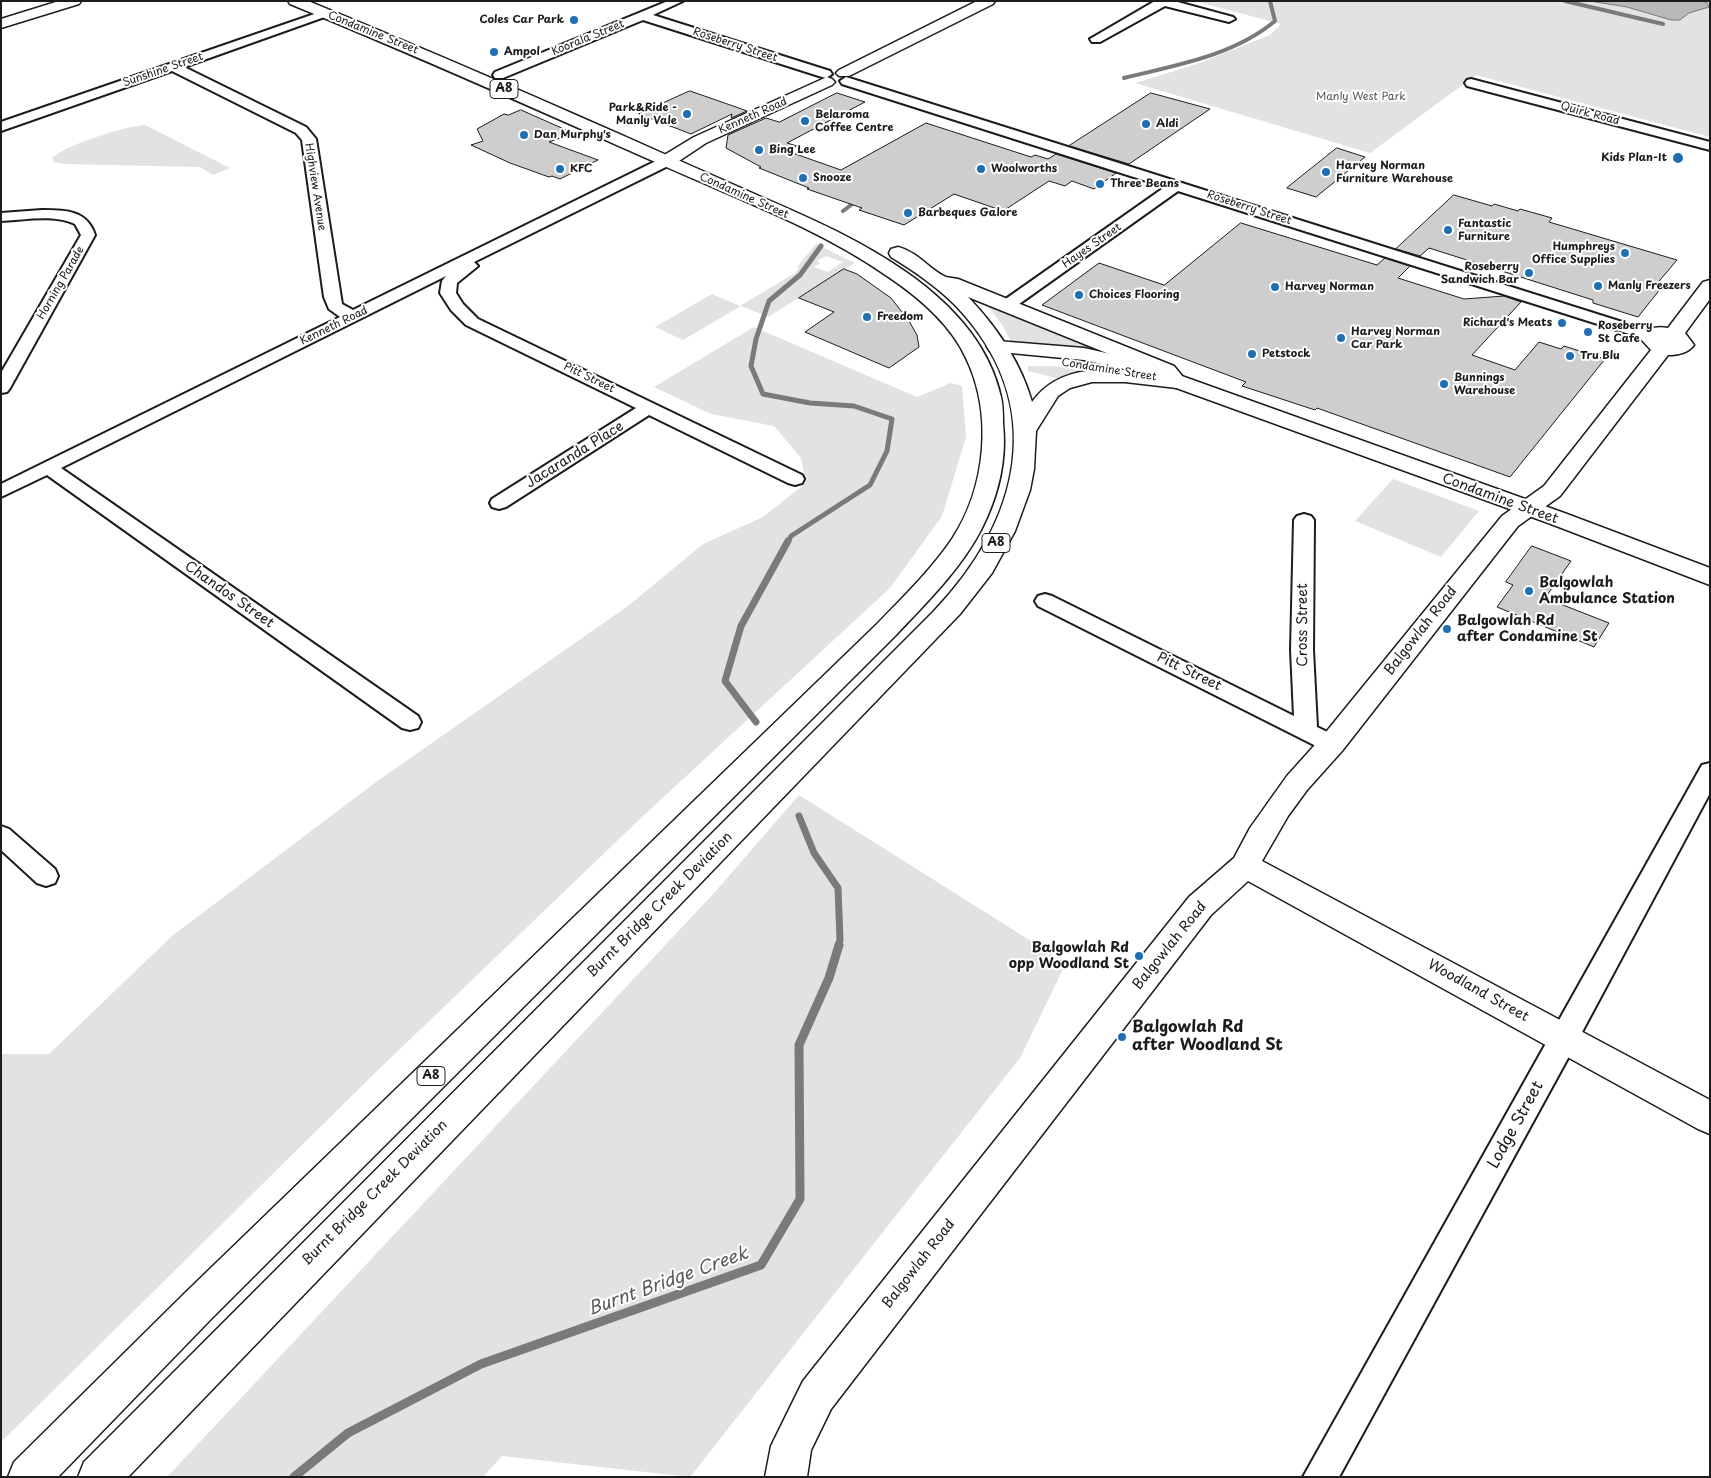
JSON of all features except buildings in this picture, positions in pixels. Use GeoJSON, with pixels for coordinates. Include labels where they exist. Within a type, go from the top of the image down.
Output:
{"type":"FeatureCollection","features":[{"type":"Feature","properties":{"kind":"main road"},"geometry":{"type":"LineString","coordinates":[[1,24],[74,1]]}},
{"type":"Feature","properties":{"kind":"main road","name":"Condamine Street"},"geometry":{"type":"LineString","coordinates":[[296,1],[323,7],[499,74],[673,157],[837,230],[877,241],[931,274]]}},
{"type":"Feature","properties":{"kind":"main road"},"geometry":{"type":"LineString","coordinates":[[826,78],[838,83],[845,77],[988,1]]}},
{"type":"Feature","properties":{"kind":"main road","name":"Condamine Street"},"geometry":{"type":"LineString","coordinates":[[323,7],[470,74],[673,157]]}},
{"type":"Feature","properties":{"kind":"main road","name":"Kenneth Road"},"geometry":{"type":"LineString","coordinates":[[673,157],[700,140],[826,78]]}},
{"type":"Feature","properties":{"kind":"main road","name":"Condamine Street"},"geometry":{"type":"LineString","coordinates":[[837,230],[912,283],[946,316],[976,354],[999,353],[1070,362],[1129,371],[1177,382],[1529,508],[1710,577]]}},
{"type":"Feature","properties":{"kind":"main road"},"geometry":{"type":"LineString","coordinates":[[931,274],[1167,370],[1177,382]]}},
{"type":"Feature","properties":{"kind":"main road","name":"Burnt Bridge Creek Deviation"},"geometry":{"type":"LineString","coordinates":[[99,1477],[952,607],[982,568],[1006,524],[1016,498],[1023,468],[1025,431],[1022,405],[1012,375],[981,323],[931,274]]}},
{"type":"Feature","properties":{"kind":"main road","name":"Balgowlah Road"},"geometry":{"type":"LineString","coordinates":[[786,1477],[791,1446],[817,1395],[1200,906],[1245,866],[1260,836],[1319,737],[1510,521],[1552,492],[1662,339],[1710,286]]}},
{"type":"Feature","properties":{"kind":"main road","name":"A8"},"geometry":{"type":"LineString","coordinates":[[29,1477],[213,1291],[886,630],[943,568],[965,536],[987,484],[993,456],[993,403],[976,354]]}},
{"type":"Feature","properties":{"kind":"main road"},"geometry":{"type":"LineString","coordinates":[[1025,431],[1040,405],[1052,391],[1072,381],[1096,376],[1120,375],[1177,382]]}},
{"type":"Feature","properties":{"kind":"main road","name":"Woodland Street"},"geometry":{"type":"LineString","coordinates":[[1245,866],[1710,1118]]}},
{"type":"Feature","properties":{"kind":"street","name":"Koorala Street"},"geometry":{"type":"LineString","coordinates":[[499,74],[678,1]]}},
{"type":"Feature","properties":{"kind":"street"},"geometry":{"type":"LineString","coordinates":[[1096,39],[1162,2],[1229,19]]}},
{"type":"Feature","properties":{"kind":"street","name":"Sunshine Street"},"geometry":{"type":"LineString","coordinates":[[1,127],[174,67],[323,7]]}},
{"type":"Feature","properties":{"kind":"street","name":"Roseberry Street"},"geometry":{"type":"LineString","coordinates":[[643,16],[826,78]]}},
{"type":"Feature","properties":{"kind":"street","name":"Highview Avenue"},"geometry":{"type":"LineString","coordinates":[[174,67],[301,130],[309,139],[332,297],[335,306],[352,317]]}},
{"type":"Feature","properties":{"kind":"street","name":"Roseberry Street"},"geometry":{"type":"LineString","coordinates":[[845,77],[1662,339]]}},
{"type":"Feature","properties":{"kind":"street","name":"Quirk Road"},"geometry":{"type":"LineString","coordinates":[[1471,83],[1710,146]]}},
{"type":"Feature","properties":{"kind":"street","name":"Kenneth Road"},"geometry":{"type":"LineString","coordinates":[[1,491],[673,157]]}},
{"type":"Feature","properties":{"kind":"street","name":"Hayes Street"},"geometry":{"type":"LineString","coordinates":[[1006,306],[1178,185]]}},
{"type":"Feature","properties":{"kind":"street","name":"Horning Parade"},"geometry":{"type":"LineString","coordinates":[[1,217],[39,215],[69,217],[79,221],[86,227],[88,235],[1,388]]}},
{"type":"Feature","properties":{"kind":"street","name":"Pitt Street"},"geometry":{"type":"LineString","coordinates":[[488,250],[450,281],[448,294],[457,307],[472,322],[795,478]]}},
{"type":"Feature","properties":{"kind":"street","name":"Jacaranda Place"},"geometry":{"type":"LineString","coordinates":[[499,503],[650,407]]}},
{"type":"Feature","properties":{"kind":"street","name":"Chandos Street"},"geometry":{"type":"LineString","coordinates":[[49,468],[410,722]]}},
{"type":"Feature","properties":{"kind":"street","name":"Cross Street"},"geometry":{"type":"LineString","coordinates":[[1304,520],[1302,650],[1319,737]]}},
{"type":"Feature","properties":{"kind":"street","name":"Pitt Street"},"geometry":{"type":"LineString","coordinates":[[1045,601],[1319,737]]}},
{"type":"Feature","properties":{"kind":"street","name":"Lodge Street"},"geometry":{"type":"LineString","coordinates":[[1320,1477],[1564,1039],[1710,771]]}},
{"type":"Feature","properties":{"kind":"street"},"geometry":{"type":"LineString","coordinates":[[1,835],[46,876]]}},
{"type":"Feature","properties":{"kind":"green space","name":"Manly West Park"},"geometry":{"type":"Polygon","coordinates":[[[1194,1],[1710,1],[1710,137],[1476,75],[1370,153],[1135,83],[1197,64],[1270,35],[1281,24],[1194,1]]]}},
{"type":"Feature","properties":{"kind":"green space"},"geometry":{"type":"Polygon","coordinates":[[[145,125],[230,168],[213,175],[200,167],[64,164],[54,162],[52,158],[96,137],[145,125]]]}},
{"type":"Feature","properties":{"kind":"green space"},"geometry":{"type":"Polygon","coordinates":[[[816,244],[855,263],[768,317],[741,306],[683,340],[655,327],[712,294],[740,306],[795,273],[799,269],[797,267],[816,244]],[[826,256],[817,261],[820,263],[814,267],[828,272],[843,262],[826,256]]]}},
{"type":"Feature","properties":{"kind":"green space"},"geometry":{"type":"Polygon","coordinates":[[[989,306],[1108,351],[1104,354],[1012,343],[989,306]]]}},
{"type":"Feature","properties":{"kind":"green space"},"geometry":{"type":"Polygon","coordinates":[[[754,327],[917,397],[951,383],[962,386],[966,437],[942,516],[890,588],[642,817],[376,1072],[1,1442],[1,1054],[49,1054],[172,936],[376,782],[628,606],[703,544],[763,517],[806,483],[801,458],[774,426],[711,414],[654,387],[754,327]]]}},
{"type":"Feature","properties":{"kind":"green space"},"geometry":{"type":"Polygon","coordinates":[[[1028,366],[1054,366],[1083,370],[1060,379],[1028,371],[1028,366]]]}},
{"type":"Feature","properties":{"kind":"green space"},"geometry":{"type":"Polygon","coordinates":[[[1393,479],[1479,511],[1441,557],[1355,521],[1393,479]]]}},
{"type":"Feature","properties":{"kind":"green space"},"geometry":{"type":"Polygon","coordinates":[[[799,795],[1066,963],[1020,1058],[690,1477],[502,1456],[483,1477],[167,1477],[715,892],[799,795]]]}},
{"type":"Feature","properties":{"kind":"shaded area"},"geometry":{"type":"Polygon","coordinates":[[[1590,1],[1703,1],[1709,7],[1689,13],[1680,20],[1671,20],[1627,7],[1590,1]]]}},
{"type":"Feature","properties":{"kind":"waterway","name":"Burnt Bridge Creek"},"geometry":{"type":"LineString","coordinates":[[1124,78],[1203,58],[1241,43],[1275,21],[1270,1]]}},
{"type":"Feature","properties":{"kind":"waterway"},"geometry":{"type":"LineString","coordinates":[[1565,1],[1663,24]]}},
{"type":"Feature","properties":{"kind":"waterway","name":"Burnt Bridge Creek"},"geometry":{"type":"LineString","coordinates":[[843,211],[855,202]]}},
{"type":"Feature","properties":{"kind":"waterway","name":"Burnt Bridge Creek"},"geometry":{"type":"LineString","coordinates":[[788,542],[791,536],[870,485],[887,451],[892,419],[854,406],[810,403],[763,394],[751,366],[756,339],[769,301],[800,275],[821,246]]}},
{"type":"Feature","properties":{"kind":"waterway","name":"Burnt Bridge Creek"},"geometry":{"type":"LineString","coordinates":[[756,722],[725,681],[741,626],[788,541]]}},
{"type":"Feature","properties":{"kind":"waterway","name":"Burnt Bridge Creek"},"geometry":{"type":"LineString","coordinates":[[799,816],[814,853],[838,888],[840,940],[838,946]]}},
{"type":"Feature","properties":{"kind":"waterway","name":"Burnt Bridge Creek"},"geometry":{"type":"LineString","coordinates":[[294,1477],[348,1433],[481,1364],[761,1265],[800,1199],[799,1045],[829,978],[839,945]]}},
{"type":"Feature","properties":{"kind":"place","name":"Coles Car Park"},"geometry":{"type":"Point","coordinates":[574,20]}},
{"type":"Feature","properties":{"kind":"place","name":"Ampol"},"geometry":{"type":"Point","coordinates":[494,52]}},
{"type":"Feature","properties":{"kind":"place","name":"Park&Ride - Manly Vale"},"geometry":{"type":"Point","coordinates":[687,114]}},
{"type":"Feature","properties":{"kind":"place","name":"Belaroma Coffee Centre"},"geometry":{"type":"Point","coordinates":[805,121]}},
{"type":"Feature","properties":{"kind":"place","name":"Aldi"},"geometry":{"type":"Point","coordinates":[1146,124]}},
{"type":"Feature","properties":{"kind":"place","name":"Dan Murphy's"},"geometry":{"type":"Point","coordinates":[524,135]}},
{"type":"Feature","properties":{"kind":"place","name":"Bing Lee"},"geometry":{"type":"Point","coordinates":[759,150]}},
{"type":"Feature","properties":{"kind":"place","name":"Kids Plan-It"},"geometry":{"type":"Point","coordinates":[1678,158]}},
{"type":"Feature","properties":{"kind":"place","name":"KFC"},"geometry":{"type":"Point","coordinates":[560,169]}},
{"type":"Feature","properties":{"kind":"place","name":"Woolworths"},"geometry":{"type":"Point","coordinates":[981,169]}},
{"type":"Feature","properties":{"kind":"place","name":"Harvey Norman Furniture Warehouse"},"geometry":{"type":"Point","coordinates":[1326,172]}},
{"type":"Feature","properties":{"kind":"place","name":"Snooze"},"geometry":{"type":"Point","coordinates":[803,178]}},
{"type":"Feature","properties":{"kind":"place","name":"Three Beans"},"geometry":{"type":"Point","coordinates":[1100,184]}},
{"type":"Feature","properties":{"kind":"place","name":"Barbeques Galore"},"geometry":{"type":"Point","coordinates":[908,213]}},
{"type":"Feature","properties":{"kind":"place","name":"Fantastic Furniture"},"geometry":{"type":"Point","coordinates":[1448,230]}},
{"type":"Feature","properties":{"kind":"place","name":"Humphreys Office Supplies"},"geometry":{"type":"Point","coordinates":[1625,253]}},
{"type":"Feature","properties":{"kind":"place","name":"Roseberry Sandwich Bar"},"geometry":{"type":"Point","coordinates":[1529,273]}},
{"type":"Feature","properties":{"kind":"place","name":"Manly Freezers"},"geometry":{"type":"Point","coordinates":[1598,286]}},
{"type":"Feature","properties":{"kind":"place","name":"Harvey Norman"},"geometry":{"type":"Point","coordinates":[1275,287]}},
{"type":"Feature","properties":{"kind":"place","name":"Choices Flooring"},"geometry":{"type":"Point","coordinates":[1079,295]}},
{"type":"Feature","properties":{"kind":"place","name":"Freedom"},"geometry":{"type":"Point","coordinates":[867,317]}},
{"type":"Feature","properties":{"kind":"place","name":"Richard's Meats"},"geometry":{"type":"Point","coordinates":[1562,323]}},
{"type":"Feature","properties":{"kind":"place","name":"Roseberry St Cafe"},"geometry":{"type":"Point","coordinates":[1588,332]}},
{"type":"Feature","properties":{"kind":"place","name":"Harvey Norman Car Park"},"geometry":{"type":"Point","coordinates":[1341,338]}},
{"type":"Feature","properties":{"kind":"place","name":"Petstock"},"geometry":{"type":"Point","coordinates":[1252,354]}},
{"type":"Feature","properties":{"kind":"place","name":"Tru Blu"},"geometry":{"type":"Point","coordinates":[1570,356]}},
{"type":"Feature","properties":{"kind":"place","name":"Bunnings Warehouse"},"geometry":{"type":"Point","coordinates":[1444,384]}},
{"type":"Feature","properties":{"kind":"place","name":"Balgowlah Ambulance Station"},"geometry":{"type":"Point","coordinates":[1529,591]}},
{"type":"Feature","properties":{"kind":"place","name":"Balgowlah Rd after Condamine St"},"geometry":{"type":"Point","coordinates":[1447,629]}},
{"type":"Feature","properties":{"kind":"place","name":"Balgowlah Rd opp Woodland St"},"geometry":{"type":"Point","coordinates":[1139,956]}},
{"type":"Feature","properties":{"kind":"place","name":"Balgowlah Rd after Woodland St"},"geometry":{"type":"Point","coordinates":[1122,1037]}}]}
